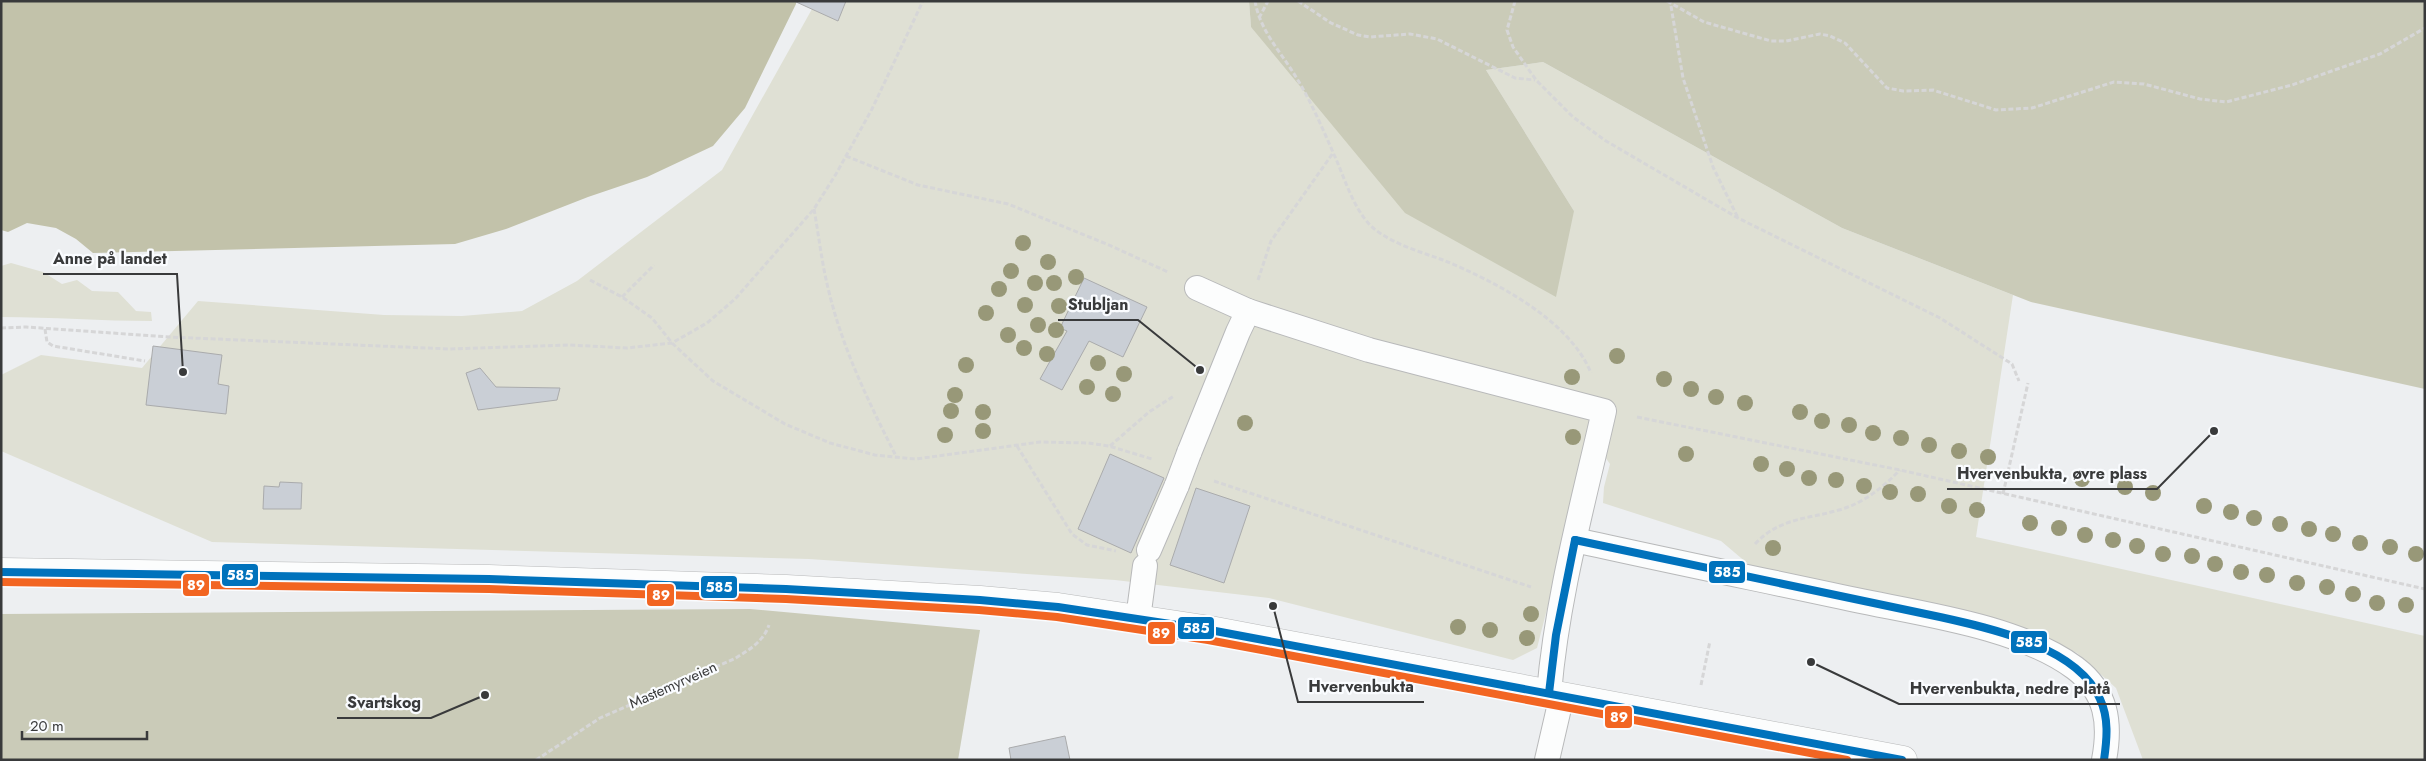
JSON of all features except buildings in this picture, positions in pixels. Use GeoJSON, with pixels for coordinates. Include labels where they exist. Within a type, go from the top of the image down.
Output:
{"type":"FeatureCollection","features":[{"type":"Feature","properties":{"kind":"main road"},"geometry":{"type":"LineString","coordinates":[[1,572],[489,579],[786,589],[980,600],[1138,618],[1220,631],[1904,760]]}},
{"type":"Feature","properties":{"kind":"lane"},"geometry":{"type":"LineString","coordinates":[[1197,288],[1248,311],[1369,350],[1604,411],[1581,504],[1563,594],[1552,662],[1556,694],[1547,760]]}},
{"type":"Feature","properties":{"kind":"lane"},"geometry":{"type":"LineString","coordinates":[[1138,618],[1147,558],[1222,368],[1248,311]]}},
{"type":"Feature","properties":{"kind":"lane"},"geometry":{"type":"LineString","coordinates":[[1575,540],[1980,628],[2022,641],[2053,654],[2076,669],[2094,687],[2105,708],[2107,743],[2104,760]]}},
{"type":"Feature","properties":{"kind":"path"},"geometry":{"type":"LineString","coordinates":[[1,328],[450,349],[569,345],[627,348],[672,343],[707,324],[735,299],[814,209],[846,156],[924,1]]}},
{"type":"Feature","properties":{"kind":"path"},"geometry":{"type":"LineString","coordinates":[[1255,1],[1259,19],[1297,78],[1351,195],[1374,230],[1391,240],[1462,268],[1502,287],[1534,307],[1569,340],[1589,366],[1604,411],[1900,470],[2425,589]]}},
{"type":"Feature","properties":{"kind":"path"},"geometry":{"type":"LineString","coordinates":[[1259,19],[1268,1]]}},
{"type":"Feature","properties":{"kind":"path"},"geometry":{"type":"LineString","coordinates":[[1298,1],[1316,14],[1358,35],[1370,37],[1410,34],[1431,37],[1515,78],[1536,80]]}},
{"type":"Feature","properties":{"kind":"path"},"geometry":{"type":"LineString","coordinates":[[1516,1],[1507,30],[1509,39],[1536,80],[1573,117],[1606,141],[1738,218],[1940,318],[2012,364],[2018,381]]}},
{"type":"Feature","properties":{"kind":"path"},"geometry":{"type":"LineString","coordinates":[[1667,1],[1671,5],[1704,22],[1771,41],[1786,41],[1820,34],[1830,36],[1845,43],[1887,88],[1902,91],[1933,90],[1996,110],[2032,108],[2114,82],[2144,84],[2200,99],[2226,102],[2292,85],[2380,54],[2425,28]]}},
{"type":"Feature","properties":{"kind":"path"},"geometry":{"type":"LineString","coordinates":[[1671,5],[1683,78],[1713,167],[1738,218]]}},
{"type":"Feature","properties":{"kind":"path"},"geometry":{"type":"LineString","coordinates":[[1248,311],[1271,241],[1333,153]]}},
{"type":"Feature","properties":{"kind":"path"},"geometry":{"type":"LineString","coordinates":[[846,156],[918,185],[1008,204],[1109,245],[1178,276],[1197,288]]}},
{"type":"Feature","properties":{"kind":"path"},"geometry":{"type":"LineString","coordinates":[[814,209],[829,293],[838,321],[868,400],[897,458]]}},
{"type":"Feature","properties":{"kind":"path"},"geometry":{"type":"LineString","coordinates":[[622,297],[654,265]]}},
{"type":"Feature","properties":{"kind":"path"},"geometry":{"type":"LineString","coordinates":[[590,280],[622,297],[652,318],[672,343],[713,381],[785,424],[852,450],[897,458],[935,458],[1017,446],[1064,442],[1109,446],[1159,461]]}},
{"type":"Feature","properties":{"kind":"path"},"geometry":{"type":"LineString","coordinates":[[45,329],[47,342],[53,346],[145,361]]}},
{"type":"Feature","properties":{"kind":"path"},"geometry":{"type":"LineString","coordinates":[[1109,446],[1148,412],[1177,394],[1185,385],[1196,378],[1222,368]]}},
{"type":"Feature","properties":{"kind":"path"},"geometry":{"type":"LineString","coordinates":[[2003,494],[2028,384]]}},
{"type":"Feature","properties":{"kind":"path"},"geometry":{"type":"LineString","coordinates":[[1017,446],[1072,534],[1087,545],[1147,558]]}},
{"type":"Feature","properties":{"kind":"path"},"geometry":{"type":"LineString","coordinates":[[1736,574],[1748,552],[1773,528],[1788,522],[1856,504],[1883,487],[1900,470]]}},
{"type":"Feature","properties":{"kind":"path"},"geometry":{"type":"LineString","coordinates":[[1205,477],[1514,582],[1563,594]]}},
{"type":"Feature","properties":{"kind":"path","name":"Mastemyrveien"},"geometry":{"type":"LineString","coordinates":[[536,760],[600,718],[734,659],[750,649],[763,637],[786,589]]}},
{"type":"Feature","properties":{"kind":"path"},"geometry":{"type":"LineString","coordinates":[[1701,687],[1710,641]]}},
{"type":"Feature","properties":{"kind":"shaded area"},"geometry":{"type":"Polygon","coordinates":[[[1,1],[796,1],[796,4],[745,108],[713,146],[647,177],[588,197],[506,229],[455,244],[93,253],[76,239],[56,228],[27,223],[8,232],[1,230],[1,1]]]}},
{"type":"Feature","properties":{"kind":"shaded area"},"geometry":{"type":"Polygon","coordinates":[[[846,1],[1249,1],[1251,27],[1574,211],[1486,70],[1543,62],[1842,228],[2013,295],[1976,537],[2425,636],[2425,760],[2143,760],[2116,688],[2077,653],[2026,631],[1754,569],[1721,541],[1603,503],[1604,487],[1610,464],[1591,437],[1537,648],[1513,660],[1269,598],[1115,580],[809,559],[212,542],[1,451],[1,375],[41,355],[142,368],[198,301],[384,315],[462,316],[522,311],[577,281],[722,170],[812,9],[837,20],[846,1]]]}},
{"type":"Feature","properties":{"kind":"shaded area"},"geometry":{"type":"Polygon","coordinates":[[[1249,1],[2425,1],[2425,389],[2031,302],[1842,228],[1543,62],[1486,70],[1574,211],[1556,297],[1405,213],[1251,27],[1249,1]]]}},
{"type":"Feature","properties":{"kind":"shaded area"},"geometry":{"type":"Polygon","coordinates":[[[11,263],[43,272],[62,284],[77,280],[92,291],[118,292],[136,311],[151,312],[152,321],[1,317],[1,266],[11,263]]]}},
{"type":"Feature","properties":{"kind":"shaded area"},"geometry":{"type":"Polygon","coordinates":[[[750,609],[980,630],[958,760],[1,760],[1,614],[750,609]]]}},
{"type":"Feature","properties":{"kind":"transit line","name":"585"},"geometry":{"type":"LineString","coordinates":[[1575,540],[1983,627],[2030,643],[2053,653],[2073,666],[2089,681],[2100,699],[2105,714],[2104,760]]}},
{"type":"Feature","properties":{"kind":"transit line","name":"585"},"geometry":{"type":"LineString","coordinates":[[1549,693],[1556,635],[1575,540]]}},
{"type":"Feature","properties":{"kind":"transit line","name":"585"},"geometry":{"type":"LineString","coordinates":[[1,572],[489,579],[786,589],[980,600],[1058,607],[1210,630],[1902,760]]}},
{"type":"Feature","properties":{"kind":"transit line","name":"89"},"geometry":{"type":"LineString","coordinates":[[1,582],[489,589],[786,599],[979,610],[1057,617],[1208,640],[1847,760]]}},
{"type":"Feature","properties":{"kind":"place","name":"Stubljan"},"geometry":{"type":"Point","coordinates":[1200,370]}},
{"type":"Feature","properties":{"kind":"place","name":"Anne på landet"},"geometry":{"type":"Point","coordinates":[183,372]}},
{"type":"Feature","properties":{"kind":"place","name":"Hvervenbukta, øvre plass"},"geometry":{"type":"Point","coordinates":[2214,431]}},
{"type":"Feature","properties":{"kind":"place","name":"Hvervenbukta"},"geometry":{"type":"Point","coordinates":[1273,606]}},
{"type":"Feature","properties":{"kind":"place","name":"Hvervenbukta, nedre platå"},"geometry":{"type":"Point","coordinates":[1811,662]}},
{"type":"Feature","properties":{"kind":"place","name":"Svartskog"},"geometry":{"type":"Point","coordinates":[485,695]}}]}
